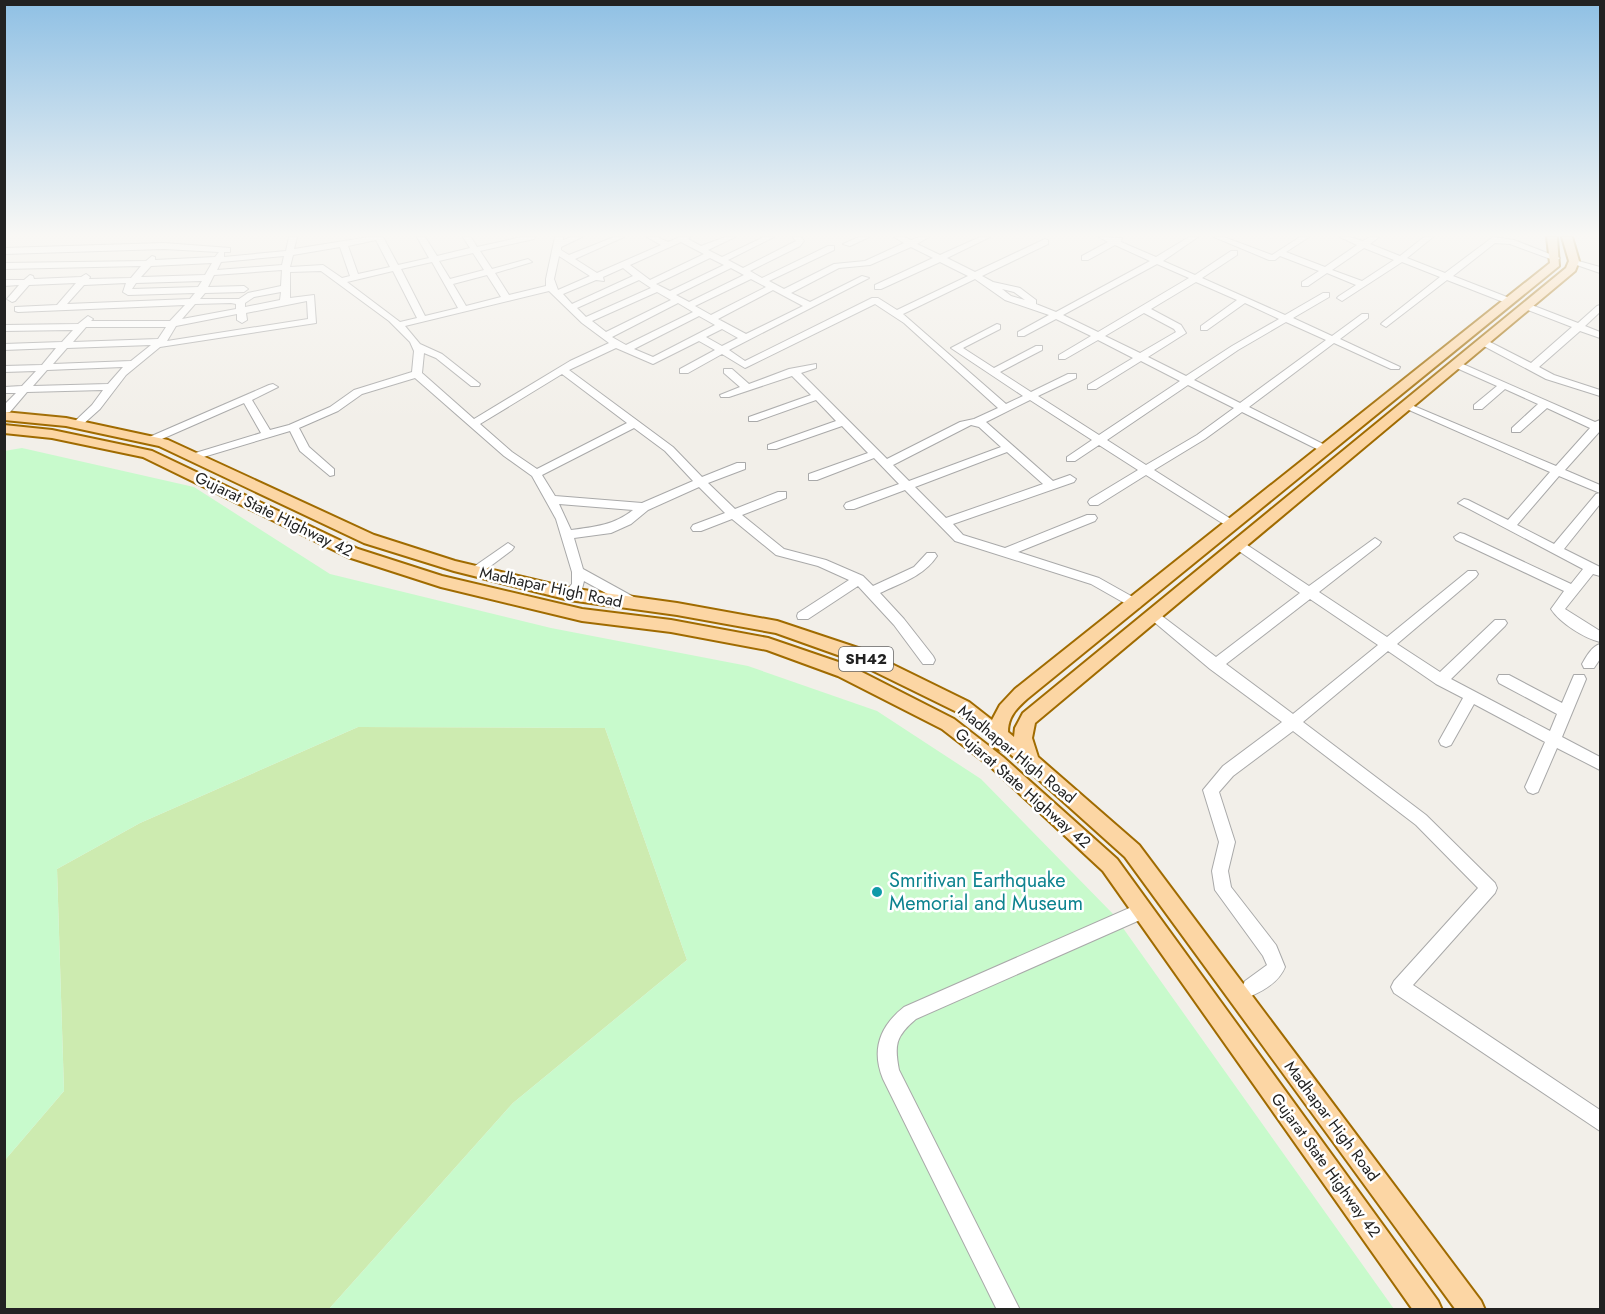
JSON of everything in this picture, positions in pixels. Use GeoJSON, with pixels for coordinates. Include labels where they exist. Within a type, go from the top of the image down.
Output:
{"type":"FeatureCollection","features":[{"type":"Feature","properties":{"kind":"main road"},"geometry":{"type":"LineString","coordinates":[[1013,777],[999,735],[999,717],[1009,705],[1230,524],[1512,298]]}},
{"type":"Feature","properties":{"kind":"main road"},"geometry":{"type":"LineString","coordinates":[[1030,761],[1023,740],[1023,726],[1029,718],[1535,298]]}},
{"type":"Feature","properties":{"kind":"main road","name":"Madhapar High Road"},"geometry":{"type":"LineString","coordinates":[[5,413],[77,424],[151,440],[196,456],[369,539],[476,572],[569,594],[777,627],[855,654],[963,707],[1030,761],[1132,851],[1472,1310]]}},
{"type":"Feature","properties":{"kind":"main road","name":"Gujarat State Highway 42"},"geometry":{"type":"LineString","coordinates":[[4,429],[52,434],[147,454],[354,553],[441,581],[582,615],[738,637],[805,657],[884,689],[948,724],[1013,777],[1110,865],[1429,1310]]}},
{"type":"Feature","properties":{"kind":"main road"},"geometry":{"type":"LineString","coordinates":[[963,707],[991,709],[1009,705]]}},
{"type":"Feature","properties":{"kind":"street"},"geometry":{"type":"LineString","coordinates":[[60,307],[67,298]]}},
{"type":"Feature","properties":{"kind":"street"},"geometry":{"type":"LineString","coordinates":[[77,424],[96,407],[122,373],[159,344],[195,298]]}},
{"type":"Feature","properties":{"kind":"street"},"geometry":{"type":"LineString","coordinates":[[243,331],[241,307],[248,298]]}},
{"type":"Feature","properties":{"kind":"street"},"geometry":{"type":"LineString","coordinates":[[4,328],[173,324],[241,307],[304,298]]}},
{"type":"Feature","properties":{"kind":"street"},"geometry":{"type":"LineString","coordinates":[[4,348],[159,344],[313,321],[311,298]]}},
{"type":"Feature","properties":{"kind":"street"},"geometry":{"type":"LineString","coordinates":[[363,298],[412,336],[420,353],[417,374]]}},
{"type":"Feature","properties":{"kind":"street"},"geometry":{"type":"LineString","coordinates":[[412,298],[423,320]]}},
{"type":"Feature","properties":{"kind":"street"},"geometry":{"type":"LineString","coordinates":[[458,298],[464,310]]}},
{"type":"Feature","properties":{"kind":"street"},"geometry":{"type":"LineString","coordinates":[[399,325],[511,298]]}},
{"type":"Feature","properties":{"kind":"street"},"geometry":{"type":"LineString","coordinates":[[561,298],[603,337],[653,362],[722,325]]}},
{"type":"Feature","properties":{"kind":"street"},"geometry":{"type":"LineString","coordinates":[[570,308],[591,298]]}},
{"type":"Feature","properties":{"kind":"street"},"geometry":{"type":"LineString","coordinates":[[585,321],[630,298]]}},
{"type":"Feature","properties":{"kind":"street"},"geometry":{"type":"LineString","coordinates":[[603,337],[671,298]]}},
{"type":"Feature","properties":{"kind":"street"},"geometry":{"type":"LineString","coordinates":[[675,298],[745,338]]}},
{"type":"Feature","properties":{"kind":"street"},"geometry":{"type":"LineString","coordinates":[[688,306],[702,298]]}},
{"type":"Feature","properties":{"kind":"street"},"geometry":{"type":"LineString","coordinates":[[710,319],[751,298]]}},
{"type":"Feature","properties":{"kind":"street"},"geometry":{"type":"LineString","coordinates":[[795,298],[808,305]]}},
{"type":"Feature","properties":{"kind":"street"},"geometry":{"type":"LineString","coordinates":[[684,371],[822,298]]}},
{"type":"Feature","properties":{"kind":"street"},"geometry":{"type":"LineString","coordinates":[[896,314],[929,298]]}},
{"type":"Feature","properties":{"kind":"street"},"geometry":{"type":"LineString","coordinates":[[1009,298],[1041,308],[1325,449]]}},
{"type":"Feature","properties":{"kind":"street"},"geometry":{"type":"LineString","coordinates":[[1021,333],[1086,298]]}},
{"type":"Feature","properties":{"kind":"street"},"geometry":{"type":"LineString","coordinates":[[1062,357],[1164,298]]}},
{"type":"Feature","properties":{"kind":"street"},"geometry":{"type":"LineString","coordinates":[[1071,459],[1287,317],[1320,298]]}},
{"type":"Feature","properties":{"kind":"street"},"geometry":{"type":"LineString","coordinates":[[1386,324],[1418,298]]}},
{"type":"Feature","properties":{"kind":"street"},"geometry":{"type":"LineString","coordinates":[[1502,298],[1509,301]]}},
{"type":"Feature","properties":{"kind":"street"},"geometry":{"type":"LineString","coordinates":[[1204,328],[1245,299],[1395,367]]}},
{"type":"Feature","properties":{"kind":"street"},"geometry":{"type":"LineString","coordinates":[[18,309],[231,300],[241,307]]}},
{"type":"Feature","properties":{"kind":"street"},"geometry":{"type":"LineString","coordinates":[[699,337],[746,365],[822,324],[875,300],[896,314],[1006,409]]}},
{"type":"Feature","properties":{"kind":"street"},"geometry":{"type":"LineString","coordinates":[[123,324],[138,304]]}},
{"type":"Feature","properties":{"kind":"street"},"geometry":{"type":"LineString","coordinates":[[5,413],[99,305]]}},
{"type":"Feature","properties":{"kind":"street"},"geometry":{"type":"LineString","coordinates":[[1526,306],[1600,335]]}},
{"type":"Feature","properties":{"kind":"street"},"geometry":{"type":"LineString","coordinates":[[1532,368],[1582,327],[1600,308]]}},
{"type":"Feature","properties":{"kind":"street"},"geometry":{"type":"LineString","coordinates":[[1092,387],[1182,330],[1145,310]]}},
{"type":"Feature","properties":{"kind":"street"},"geometry":{"type":"LineString","coordinates":[[796,311],[822,324]]}},
{"type":"Feature","properties":{"kind":"street"},"geometry":{"type":"LineString","coordinates":[[626,349],[698,313]]}},
{"type":"Feature","properties":{"kind":"street"},"geometry":{"type":"LineString","coordinates":[[1094,502],[1148,471],[1241,408],[1365,316]]}},
{"type":"Feature","properties":{"kind":"street"},"geometry":{"type":"LineString","coordinates":[[997,327],[956,348],[1230,524]]}},
{"type":"Feature","properties":{"kind":"street"},"geometry":{"type":"LineString","coordinates":[[1482,342],[1532,368],[1600,393]]}},
{"type":"Feature","properties":{"kind":"street"},"geometry":{"type":"LineString","coordinates":[[473,424],[563,370],[616,344]]}},
{"type":"Feature","properties":{"kind":"street"},"geometry":{"type":"LineString","coordinates":[[418,346],[440,357],[475,384]]}},
{"type":"Feature","properties":{"kind":"street"},"geometry":{"type":"LineString","coordinates":[[993,372],[1039,348]]}},
{"type":"Feature","properties":{"kind":"street"},"geometry":{"type":"LineString","coordinates":[[4,369],[134,364]]}},
{"type":"Feature","properties":{"kind":"street"},"geometry":{"type":"LineString","coordinates":[[1456,364],[1600,426],[1509,526]]}},
{"type":"Feature","properties":{"kind":"street"},"geometry":{"type":"LineString","coordinates":[[725,395],[812,366]]}},
{"type":"Feature","properties":{"kind":"street"},"geometry":{"type":"LineString","coordinates":[[563,370],[684,462],[700,482],[734,514],[780,552],[822,563],[859,579],[873,591],[928,660]]}},
{"type":"Feature","properties":{"kind":"street"},"geometry":{"type":"LineString","coordinates":[[728,371],[748,388]]}},
{"type":"Feature","properties":{"kind":"street"},"geometry":{"type":"LineString","coordinates":[[793,371],[959,538],[1095,581],[1135,604]]}},
{"type":"Feature","properties":{"kind":"street"},"geometry":{"type":"LineString","coordinates":[[417,374],[473,424],[536,474],[552,500],[568,535],[578,572],[578,586],[569,594]]}},
{"type":"Feature","properties":{"kind":"street"},"geometry":{"type":"LineString","coordinates":[[196,456],[293,427],[334,409],[358,392],[417,374]]}},
{"type":"Feature","properties":{"kind":"street"},"geometry":{"type":"LineString","coordinates":[[885,464],[964,424],[977,422],[1072,376]]}},
{"type":"Feature","properties":{"kind":"street"},"geometry":{"type":"LineString","coordinates":[[1478,407],[1504,385]]}},
{"type":"Feature","properties":{"kind":"street"},"geometry":{"type":"LineString","coordinates":[[4,390],[112,387]]}},
{"type":"Feature","properties":{"kind":"street"},"geometry":{"type":"LineString","coordinates":[[151,440],[273,387]]}},
{"type":"Feature","properties":{"kind":"street"},"geometry":{"type":"LineString","coordinates":[[753,419],[817,396]]}},
{"type":"Feature","properties":{"kind":"street"},"geometry":{"type":"LineString","coordinates":[[246,398],[268,436]]}},
{"type":"Feature","properties":{"kind":"street"},"geometry":{"type":"LineString","coordinates":[[1516,430],[1545,404]]}},
{"type":"Feature","properties":{"kind":"street"},"geometry":{"type":"LineString","coordinates":[[1405,406],[1560,470],[1600,489]]}},
{"type":"Feature","properties":{"kind":"street"},"geometry":{"type":"LineString","coordinates":[[772,447],[843,422]]}},
{"type":"Feature","properties":{"kind":"street"},"geometry":{"type":"LineString","coordinates":[[977,422],[1051,485]]}},
{"type":"Feature","properties":{"kind":"street"},"geometry":{"type":"LineString","coordinates":[[536,474],[634,423]]}},
{"type":"Feature","properties":{"kind":"street"},"geometry":{"type":"LineString","coordinates":[[293,427],[304,448],[330,472]]}},
{"type":"Feature","properties":{"kind":"street"},"geometry":{"type":"LineString","coordinates":[[850,506],[1009,448]]}},
{"type":"Feature","properties":{"kind":"street"},"geometry":{"type":"LineString","coordinates":[[813,477],[875,454]]}},
{"type":"Feature","properties":{"kind":"street"},"geometry":{"type":"LineString","coordinates":[[568,535],[607,530],[627,521],[645,507],[741,466]]}},
{"type":"Feature","properties":{"kind":"street"},"geometry":{"type":"LineString","coordinates":[[944,523],[1070,479]]}},
{"type":"Feature","properties":{"kind":"street"},"geometry":{"type":"LineString","coordinates":[[697,528],[782,495]]}},
{"type":"Feature","properties":{"kind":"street"},"geometry":{"type":"LineString","coordinates":[[1556,550],[1600,497]]}},
{"type":"Feature","properties":{"kind":"street"},"geometry":{"type":"LineString","coordinates":[[552,500],[645,507]]}},
{"type":"Feature","properties":{"kind":"street"},"geometry":{"type":"LineString","coordinates":[[1464,503],[1596,570],[1559,606],[1559,613],[1600,637]]}},
{"type":"Feature","properties":{"kind":"street"},"geometry":{"type":"LineString","coordinates":[[1005,553],[1091,518]]}},
{"type":"Feature","properties":{"kind":"street"},"geometry":{"type":"LineString","coordinates":[[1460,537],[1573,590]]}},
{"type":"Feature","properties":{"kind":"street"},"geometry":{"type":"LineString","coordinates":[[1215,665],[1311,594],[1375,542]]}},
{"type":"Feature","properties":{"kind":"street"},"geometry":{"type":"LineString","coordinates":[[1237,544],[1441,680],[1600,764]]}},
{"type":"Feature","properties":{"kind":"street"},"geometry":{"type":"LineString","coordinates":[[476,572],[508,547]]}},
{"type":"Feature","properties":{"kind":"street"},"geometry":{"type":"LineString","coordinates":[[873,591],[918,570],[931,556]]}},
{"type":"Feature","properties":{"kind":"street"},"geometry":{"type":"LineString","coordinates":[[578,572],[636,604]]}},
{"type":"Feature","properties":{"kind":"street"},"geometry":{"type":"LineString","coordinates":[[1251,987],[1269,976],[1276,967],[1270,951],[1223,890],[1220,871],[1227,842],[1211,790],[1228,771],[1291,723],[1472,574]]}},
{"type":"Feature","properties":{"kind":"street"},"geometry":{"type":"LineString","coordinates":[[802,616],[859,579]]}},
{"type":"Feature","properties":{"kind":"street"},"geometry":{"type":"LineString","coordinates":[[1153,616],[1421,820],[1489,888],[1400,987],[1600,1121]]}},
{"type":"Feature","properties":{"kind":"street"},"geometry":{"type":"LineString","coordinates":[[1441,680],[1500,623]]}},
{"type":"Feature","properties":{"kind":"street"},"geometry":{"type":"LineString","coordinates":[[1589,664],[1600,649]]}},
{"type":"Feature","properties":{"kind":"street"},"geometry":{"type":"LineString","coordinates":[[1504,679],[1566,711]]}},
{"type":"Feature","properties":{"kind":"street"},"geometry":{"type":"LineString","coordinates":[[1533,787],[1579,679]]}},
{"type":"Feature","properties":{"kind":"street"},"geometry":{"type":"LineString","coordinates":[[1446,741],[1471,696]]}},
{"type":"Feature","properties":{"kind":"street"},"geometry":{"type":"LineString","coordinates":[[1009,1310],[890,1072],[885,1047],[893,1026],[910,1013],[1143,910]]}},
{"type":"Feature","properties":{"kind":"green space","name":"Smritivan Earthquake Memorial and Museum"},"geometry":{"type":"Polygon","coordinates":[[[22,448],[194,487],[330,574],[551,628],[748,666],[877,711],[981,779],[1113,914],[1394,1309],[329,1309],[513,1103],[687,960],[605,728],[358,727],[140,823],[57,869],[64,1091],[5,1160],[4,451],[22,448]]]}},
{"type":"Feature","properties":{"kind":"green space"},"geometry":{"type":"Polygon","coordinates":[[[358,727],[605,728],[687,960],[513,1103],[329,1309],[5,1310],[5,1160],[64,1091],[57,869],[140,823],[358,727]]]}},
{"type":"Feature","properties":{"kind":"place","name":"Smritivan Earthquake Memorial and Museum"},"geometry":{"type":"Point","coordinates":[877,892]}}]}
